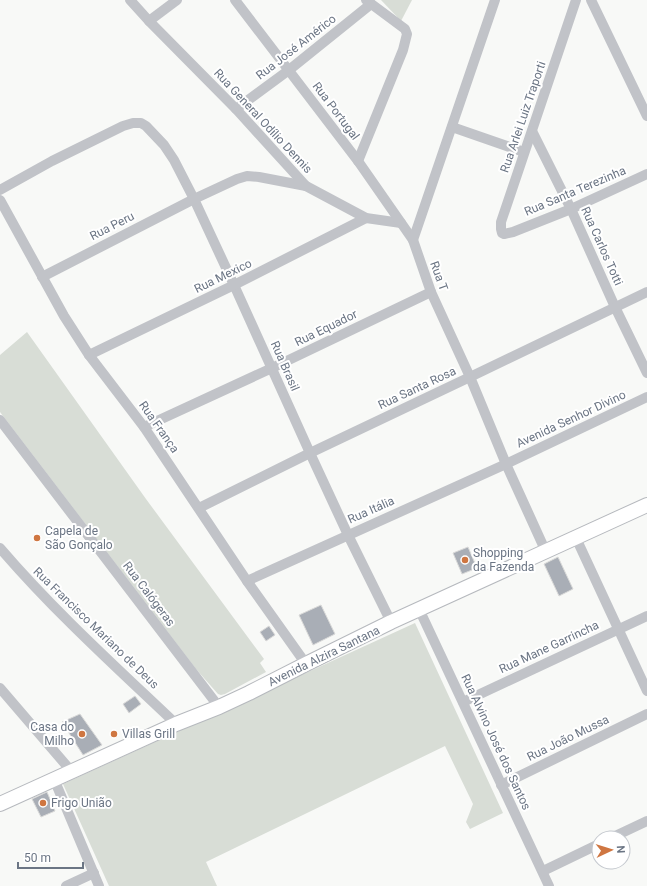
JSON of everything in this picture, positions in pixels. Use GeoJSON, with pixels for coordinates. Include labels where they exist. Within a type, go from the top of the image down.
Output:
{"type":"FeatureCollection","features":[{"type":"Feature","properties":{"kind":"main road","name":"Avenida Alzira Santana"},"geometry":{"type":"LineString","coordinates":[[0,804],[176,724],[219,707],[419,609],[647,505]]}},
{"type":"Feature","properties":{"kind":"street","name":"Rua General Odílio Dennis"},"geometry":{"type":"LineString","coordinates":[[130,0],[236,109],[306,186],[366,218],[401,223]]}},
{"type":"Feature","properties":{"kind":"street"},"geometry":{"type":"LineString","coordinates":[[149,21],[177,0]]}},
{"type":"Feature","properties":{"kind":"street","name":"Rua Portugal"},"geometry":{"type":"LineString","coordinates":[[235,0],[358,161],[413,240]]}},
{"type":"Feature","properties":{"kind":"street"},"geometry":{"type":"LineString","coordinates":[[413,240],[495,0]]}},
{"type":"Feature","properties":{"kind":"street","name":"Rua Arlei Luiz Traporti"},"geometry":{"type":"LineString","coordinates":[[513,232],[504,234],[501,229],[502,222],[524,152],[576,0]]}},
{"type":"Feature","properties":{"kind":"street"},"geometry":{"type":"LineString","coordinates":[[591,0],[647,116]]}},
{"type":"Feature","properties":{"kind":"street"},"geometry":{"type":"LineString","coordinates":[[358,161],[403,50],[407,36],[407,31],[405,29],[369,2]]}},
{"type":"Feature","properties":{"kind":"street","name":"Rua José Américo"},"geometry":{"type":"LineString","coordinates":[[236,109],[289,70],[369,2]]}},
{"type":"Feature","properties":{"kind":"street","name":"Rua Brasil"},"geometry":{"type":"LineString","coordinates":[[0,190],[52,161],[123,126],[133,123],[140,123],[146,126],[164,145],[171,155],[194,199],[348,535],[392,622]]}},
{"type":"Feature","properties":{"kind":"street"},"geometry":{"type":"LineString","coordinates":[[452,127],[524,152]]}},
{"type":"Feature","properties":{"kind":"street","name":"Rua Carlos Totti"},"geometry":{"type":"LineString","coordinates":[[532,131],[571,209],[615,307],[647,373]]}},
{"type":"Feature","properties":{"kind":"street","name":"Rua Santa Terezinha"},"geometry":{"type":"LineString","coordinates":[[513,232],[571,209],[647,174]]}},
{"type":"Feature","properties":{"kind":"street","name":"Rua Peru"},"geometry":{"type":"LineString","coordinates":[[42,277],[194,199],[237,179],[247,176],[259,177],[306,186]]}},
{"type":"Feature","properties":{"kind":"street","name":"Rua França"},"geometry":{"type":"LineString","coordinates":[[0,200],[64,316],[89,355],[144,427],[247,581],[306,664]]}},
{"type":"Feature","properties":{"kind":"street","name":"Rua Mexico"},"geometry":{"type":"LineString","coordinates":[[89,355],[234,285],[366,218]]}},
{"type":"Feature","properties":{"kind":"street","name":"Rua T"},"geometry":{"type":"LineString","coordinates":[[413,240],[431,292],[546,552]]}},
{"type":"Feature","properties":{"kind":"street","name":"Rua Equador"},"geometry":{"type":"LineString","coordinates":[[144,427],[431,292]]}},
{"type":"Feature","properties":{"kind":"street","name":"Rua Santa Rosa"},"geometry":{"type":"LineString","coordinates":[[199,508],[310,453],[470,378],[647,292]]}},
{"type":"Feature","properties":{"kind":"street","name":"Avenida Senhor Divino"},"geometry":{"type":"LineString","coordinates":[[506,464],[647,397]]}},
{"type":"Feature","properties":{"kind":"street","name":"Rua Calógeras"},"geometry":{"type":"LineString","coordinates":[[0,420],[219,707]]}},
{"type":"Feature","properties":{"kind":"street","name":"Rua Itália"},"geometry":{"type":"LineString","coordinates":[[247,581],[506,464]]}},
{"type":"Feature","properties":{"kind":"street"},"geometry":{"type":"LineString","coordinates":[[576,538],[647,691]]}},
{"type":"Feature","properties":{"kind":"street","name":"Rua Francisco Mariano de Deus"},"geometry":{"type":"LineString","coordinates":[[0,548],[18,569],[86,639],[176,724]]}},
{"type":"Feature","properties":{"kind":"street","name":"Rua Alvino José dos Santos"},"geometry":{"type":"LineString","coordinates":[[419,609],[549,886]]}},
{"type":"Feature","properties":{"kind":"street","name":"Rua Mane Garrincha"},"geometry":{"type":"LineString","coordinates":[[462,702],[647,616]]}},
{"type":"Feature","properties":{"kind":"street"},"geometry":{"type":"LineString","coordinates":[[0,688],[72,772]]}},
{"type":"Feature","properties":{"kind":"street","name":"Rua João Mussa"},"geometry":{"type":"LineString","coordinates":[[501,785],[647,714]]}},
{"type":"Feature","properties":{"kind":"street"},"geometry":{"type":"LineString","coordinates":[[54,780],[99,886]]}},
{"type":"Feature","properties":{"kind":"street"},"geometry":{"type":"LineString","coordinates":[[628,830],[647,821]]}},
{"type":"Feature","properties":{"kind":"street"},"geometry":{"type":"LineString","coordinates":[[543,872],[591,848]]}},
{"type":"Feature","properties":{"kind":"street"},"geometry":{"type":"LineString","coordinates":[[66,886],[94,873]]}},
{"type":"Feature","properties":{"kind":"shaded area"},"geometry":{"type":"Polygon","coordinates":[[[381,0],[412,0],[401,21],[381,0]]]}},
{"type":"Feature","properties":{"kind":"shaded area"},"geometry":{"type":"Polygon","coordinates":[[[27,332],[146,499],[264,659],[260,663],[266,672],[225,694],[218,694],[196,669],[0,412],[0,355],[27,332]]]}},
{"type":"Feature","properties":{"kind":"shaded area"},"geometry":{"type":"Polygon","coordinates":[[[415,623],[503,813],[470,829],[466,822],[473,804],[445,746],[206,862],[217,886],[109,886],[63,784],[415,623]]]}},
{"type":"Feature","properties":{"kind":"building","name":"Shopping da Fazenda"},"geometry":{"type":"Polygon","coordinates":[[[468,547],[477,568],[462,574],[453,553],[468,547]]]}},
{"type":"Feature","properties":{"kind":"building"},"geometry":{"type":"Polygon","coordinates":[[[558,557],[573,589],[559,596],[544,564],[558,557]]]}},
{"type":"Feature","properties":{"kind":"building"},"geometry":{"type":"Polygon","coordinates":[[[321,605],[335,634],[313,645],[299,615],[321,605]]]}},
{"type":"Feature","properties":{"kind":"building"},"geometry":{"type":"Polygon","coordinates":[[[269,626],[275,635],[266,641],[260,632],[269,626]]]}},
{"type":"Feature","properties":{"kind":"building"},"geometry":{"type":"Polygon","coordinates":[[[135,696],[141,704],[129,713],[123,704],[135,696]]]}},
{"type":"Feature","properties":{"kind":"building","name":"Casa do Milho"},"geometry":{"type":"Polygon","coordinates":[[[80,714],[102,745],[83,755],[62,722],[80,714]]]}},
{"type":"Feature","properties":{"kind":"building"},"geometry":{"type":"Polygon","coordinates":[[[47,792],[55,811],[41,817],[32,799],[47,792]]]}},
{"type":"Feature","properties":{"kind":"place","name":"Capela de São Gonçalo"},"geometry":{"type":"Point","coordinates":[37,538]}},
{"type":"Feature","properties":{"kind":"place","name":"Shopping da Fazenda"},"geometry":{"type":"Point","coordinates":[465,560]}},
{"type":"Feature","properties":{"kind":"place","name":"Casa do Milho"},"geometry":{"type":"Point","coordinates":[82,734]}},
{"type":"Feature","properties":{"kind":"place","name":"Villas Grill"},"geometry":{"type":"Point","coordinates":[114,734]}},
{"type":"Feature","properties":{"kind":"place","name":"Frigo União"},"geometry":{"type":"Point","coordinates":[43,803]}}]}
